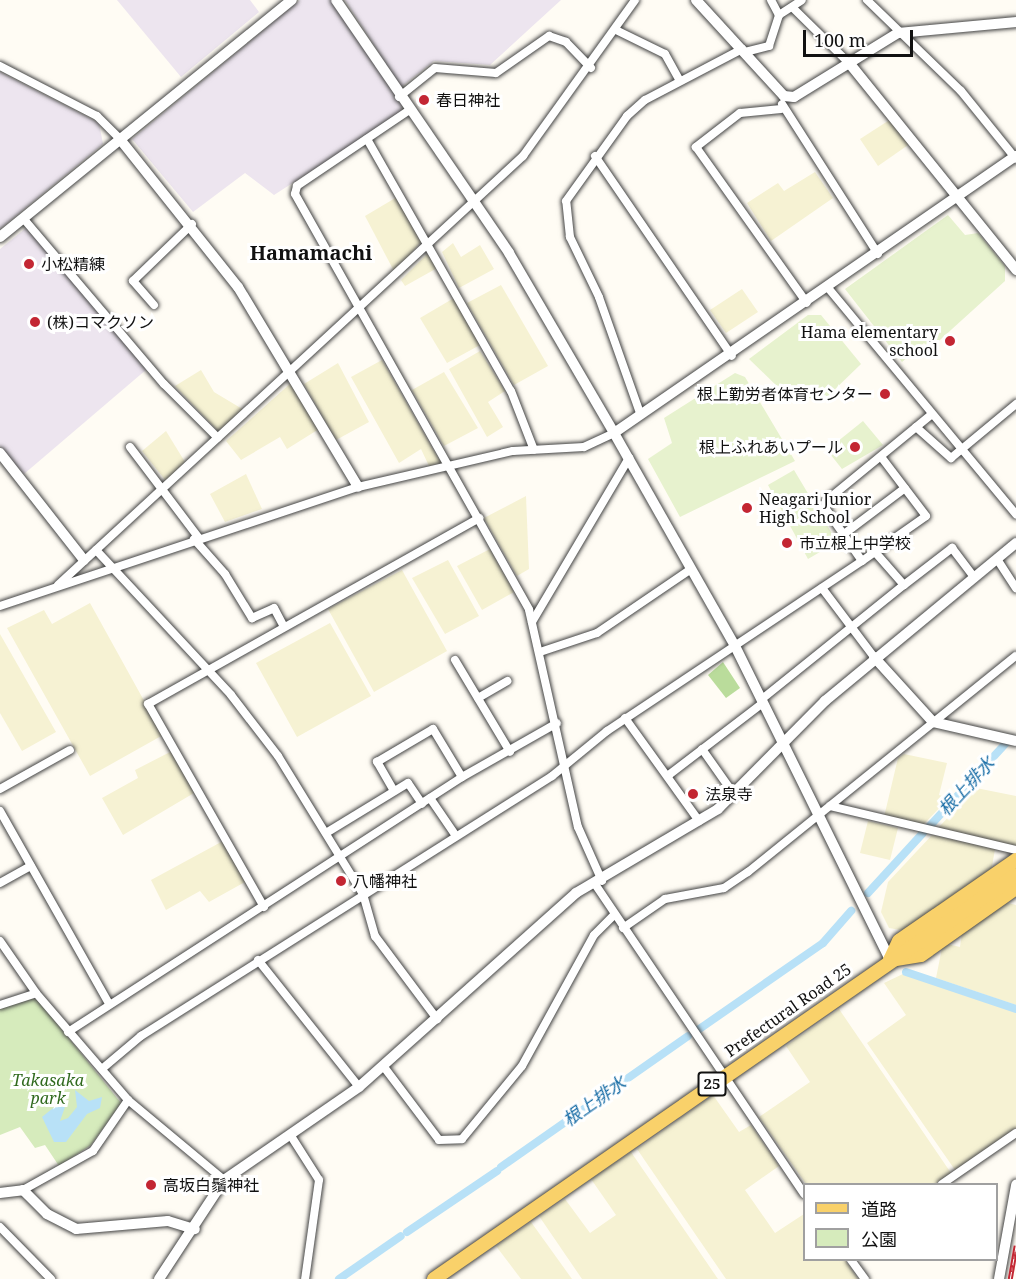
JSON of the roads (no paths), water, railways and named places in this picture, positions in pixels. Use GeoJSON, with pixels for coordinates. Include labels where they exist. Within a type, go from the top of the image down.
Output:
{"type":"FeatureCollection","features":[{"type":"Feature","properties":{"kind":"main road"},"geometry":{"type":"LineString","coordinates":[[890,960],[899,941],[1016,860]]}},
{"type":"Feature","properties":{"kind":"main road","name":"Prefectural Road 25"},"geometry":{"type":"LineString","coordinates":[[434,1279],[722,1076],[1016,875]]}},
{"type":"Feature","properties":{"kind":"main road"},"geometry":{"type":"LineString","coordinates":[[890,960],[921,955],[1016,888]]}},
{"type":"Feature","properties":{"kind":"street"},"geometry":{"type":"LineString","coordinates":[[0,237],[119,138],[292,0]]}},
{"type":"Feature","properties":{"kind":"street"},"geometry":{"type":"LineString","coordinates":[[336,0],[408,111],[473,204],[629,458],[735,646],[890,960]]}},
{"type":"Feature","properties":{"kind":"street"},"geometry":{"type":"LineString","coordinates":[[58,585],[361,309],[523,156],[618,31],[635,0]]}},
{"type":"Feature","properties":{"kind":"street"},"geometry":{"type":"LineString","coordinates":[[696,0],[784,96],[794,97],[898,33],[1016,22]]}},
{"type":"Feature","properties":{"kind":"street"},"geometry":{"type":"LineString","coordinates":[[640,413],[566,217],[566,201],[595,156],[627,116],[680,81],[743,51],[769,46],[779,15],[771,0]]}},
{"type":"Feature","properties":{"kind":"street"},"geometry":{"type":"LineString","coordinates":[[779,15],[794,8],[801,0]]}},
{"type":"Feature","properties":{"kind":"street"},"geometry":{"type":"LineString","coordinates":[[0,606],[196,538],[358,487],[534,450],[584,447],[614,433],[640,413],[732,356],[1015,158],[961,91],[898,33],[867,0]]}},
{"type":"Feature","properties":{"kind":"street"},"geometry":{"type":"LineString","coordinates":[[794,8],[850,64],[1016,270]]}},
{"type":"Feature","properties":{"kind":"street"},"geometry":{"type":"LineString","coordinates":[[618,31],[665,54],[680,81]]}},
{"type":"Feature","properties":{"kind":"street"},"geometry":{"type":"LineString","coordinates":[[399,97],[435,68],[496,73],[549,36],[566,42],[591,68]]}},
{"type":"Feature","properties":{"kind":"street"},"geometry":{"type":"LineString","coordinates":[[0,66],[98,116],[193,224],[290,373],[358,487]]}},
{"type":"Feature","properties":{"kind":"street"},"geometry":{"type":"LineString","coordinates":[[784,96],[781,109],[878,254]]}},
{"type":"Feature","properties":{"kind":"street"},"geometry":{"type":"LineString","coordinates":[[781,109],[740,113],[696,147],[807,303]]}},
{"type":"Feature","properties":{"kind":"street"},"geometry":{"type":"LineString","coordinates":[[408,111],[297,186],[295,194],[451,467],[532,622],[557,723],[578,827],[598,882],[614,916],[803,1193]]}},
{"type":"Feature","properties":{"kind":"street"},"geometry":{"type":"LineString","coordinates":[[367,139],[511,391],[534,450]]}},
{"type":"Feature","properties":{"kind":"street"},"geometry":{"type":"LineString","coordinates":[[595,156],[732,356]]}},
{"type":"Feature","properties":{"kind":"street"},"geometry":{"type":"LineString","coordinates":[[23,218],[164,384],[218,438]]}},
{"type":"Feature","properties":{"kind":"street"},"geometry":{"type":"LineString","coordinates":[[154,305],[132,281],[193,224]]}},
{"type":"Feature","properties":{"kind":"street"},"geometry":{"type":"LineString","coordinates":[[829,289],[1016,514]]}},
{"type":"Feature","properties":{"kind":"street"},"geometry":{"type":"LineString","coordinates":[[916,427],[951,458],[1016,404]]}},
{"type":"Feature","properties":{"kind":"street"},"geometry":{"type":"LineString","coordinates":[[862,561],[826,509],[826,501],[882,458],[932,414]]}},
{"type":"Feature","properties":{"kind":"street"},"geometry":{"type":"LineString","coordinates":[[130,447],[225,574],[252,618],[273,608],[284,627]]}},
{"type":"Feature","properties":{"kind":"street"},"geometry":{"type":"LineString","coordinates":[[0,453],[84,560]]}},
{"type":"Feature","properties":{"kind":"street"},"geometry":{"type":"LineString","coordinates":[[532,622],[629,458]]}},
{"type":"Feature","properties":{"kind":"street"},"geometry":{"type":"LineString","coordinates":[[102,1068],[141,1036],[258,960],[552,776],[565,760],[625,718],[822,588],[926,516],[882,458]]}},
{"type":"Feature","properties":{"kind":"street"},"geometry":{"type":"LineString","coordinates":[[844,534],[905,488]]}},
{"type":"Feature","properties":{"kind":"street"},"geometry":{"type":"LineString","coordinates":[[264,907],[148,704],[479,518]]}},
{"type":"Feature","properties":{"kind":"street"},"geometry":{"type":"LineString","coordinates":[[159,1279],[195,1229],[224,1180],[291,1136],[384,1067],[576,894],[699,821],[733,793],[782,740],[874,657],[1016,543]]}},
{"type":"Feature","properties":{"kind":"street"},"geometry":{"type":"LineString","coordinates":[[670,774],[952,548],[973,576]]}},
{"type":"Feature","properties":{"kind":"street"},"geometry":{"type":"LineString","coordinates":[[96,550],[207,670],[278,756],[363,894],[375,936],[437,1019]]}},
{"type":"Feature","properties":{"kind":"street"},"geometry":{"type":"LineString","coordinates":[[875,552],[904,585]]}},
{"type":"Feature","properties":{"kind":"street"},"geometry":{"type":"LineString","coordinates":[[997,559],[1016,588]]}},
{"type":"Feature","properties":{"kind":"street"},"geometry":{"type":"LineString","coordinates":[[540,652],[597,633],[691,569]]}},
{"type":"Feature","properties":{"kind":"street"},"geometry":{"type":"LineString","coordinates":[[822,588],[874,657],[933,722],[1016,741]]}},
{"type":"Feature","properties":{"kind":"street"},"geometry":{"type":"LineString","coordinates":[[623,928],[665,899],[724,888],[819,817],[1016,656]]}},
{"type":"Feature","properties":{"kind":"street"},"geometry":{"type":"LineString","coordinates":[[455,660],[510,752]]}},
{"type":"Feature","properties":{"kind":"street"},"geometry":{"type":"LineString","coordinates":[[478,698],[507,681]]}},
{"type":"Feature","properties":{"kind":"street"},"geometry":{"type":"LineString","coordinates":[[625,718],[670,774],[699,821]]}},
{"type":"Feature","properties":{"kind":"street"},"geometry":{"type":"LineString","coordinates":[[68,1032],[108,1002],[264,907],[462,777],[510,752],[557,723]]}},
{"type":"Feature","properties":{"kind":"street"},"geometry":{"type":"LineString","coordinates":[[394,791],[377,762],[433,729],[462,777]]}},
{"type":"Feature","properties":{"kind":"street"},"geometry":{"type":"LineString","coordinates":[[702,749],[733,793]]}},
{"type":"Feature","properties":{"kind":"street"},"geometry":{"type":"LineString","coordinates":[[0,789],[70,750]]}},
{"type":"Feature","properties":{"kind":"street"},"geometry":{"type":"LineString","coordinates":[[326,834],[408,783],[422,804]]}},
{"type":"Feature","properties":{"kind":"street"},"geometry":{"type":"LineString","coordinates":[[430,798],[456,836]]}},
{"type":"Feature","properties":{"kind":"street"},"geometry":{"type":"LineString","coordinates":[[830,806],[1016,850]]}},
{"type":"Feature","properties":{"kind":"street"},"geometry":{"type":"LineString","coordinates":[[0,811],[108,1002]]}},
{"type":"Feature","properties":{"kind":"street"},"geometry":{"type":"LineString","coordinates":[[0,883],[31,866]]}},
{"type":"Feature","properties":{"kind":"street"},"geometry":{"type":"LineString","coordinates":[[384,1067],[439,1140],[462,1139],[522,1066],[594,935],[614,916]]}},
{"type":"Feature","properties":{"kind":"street"},"geometry":{"type":"LineString","coordinates":[[0,941],[36,993],[128,1100],[224,1180]]}},
{"type":"Feature","properties":{"kind":"street"},"geometry":{"type":"LineString","coordinates":[[258,960],[359,1087]]}},
{"type":"Feature","properties":{"kind":"street"},"geometry":{"type":"LineString","coordinates":[[0,1005],[36,993]]}},
{"type":"Feature","properties":{"kind":"street"},"geometry":{"type":"LineString","coordinates":[[0,1193],[23,1190],[93,1151],[128,1100]]}},
{"type":"Feature","properties":{"kind":"street"},"geometry":{"type":"LineString","coordinates":[[945,1183],[1016,1133]]}},
{"type":"Feature","properties":{"kind":"street"},"geometry":{"type":"LineString","coordinates":[[291,1136],[319,1180],[305,1279]]}},
{"type":"Feature","properties":{"kind":"street"},"geometry":{"type":"LineString","coordinates":[[999,1279],[1016,1185]]}},
{"type":"Feature","properties":{"kind":"street"},"geometry":{"type":"LineString","coordinates":[[23,1190],[47,1214],[76,1229],[168,1221],[195,1229]]}},
{"type":"Feature","properties":{"kind":"street"},"geometry":{"type":"LineString","coordinates":[[0,1227],[51,1279]]}},
{"type":"Feature","properties":{"kind":"street"},"geometry":{"type":"LineString","coordinates":[[852,1261],[865,1279]]}},
{"type":"Feature","properties":{"kind":"water"},"geometry":{"type":"Polygon","coordinates":[[[75,1090],[89,1101],[102,1097],[100,1108],[87,1114],[66,1142],[54,1142],[42,1117],[58,1104],[65,1107],[60,1121],[68,1118],[77,1107],[75,1090]]]}},
{"type":"Feature","properties":{"kind":"waterway","name":"根上排水"},"geometry":{"type":"LineString","coordinates":[[927,829],[1006,743]]}},
{"type":"Feature","properties":{"kind":"waterway","name":"根上排水"},"geometry":{"type":"LineString","coordinates":[[868,893],[923,833]]}},
{"type":"Feature","properties":{"kind":"waterway","name":"根上排水"},"geometry":{"type":"LineString","coordinates":[[695,1032],[823,943],[851,911]]}},
{"type":"Feature","properties":{"kind":"waterway"},"geometry":{"type":"LineString","coordinates":[[906,972],[1016,1009]]}},
{"type":"Feature","properties":{"kind":"waterway","name":"根上排水"},"geometry":{"type":"LineString","coordinates":[[501,1167],[688,1036]]}},
{"type":"Feature","properties":{"kind":"waterway","name":"根上排水"},"geometry":{"type":"LineString","coordinates":[[407,1232],[497,1171]]}},
{"type":"Feature","properties":{"kind":"waterway","name":"根上排水"},"geometry":{"type":"LineString","coordinates":[[339,1279],[401,1236]]}},
{"type":"Feature","properties":{"kind":"railway"},"geometry":{"type":"LineString","coordinates":[[1010,1279],[1016,1246]]}},
{"type":"Feature","properties":{"kind":"place","name":"春日神社"},"geometry":{"type":"Point","coordinates":[424,100]}},
{"type":"Feature","properties":{"kind":"place","name":"小松精練"},"geometry":{"type":"Point","coordinates":[29,264]}},
{"type":"Feature","properties":{"kind":"place","name":"(株)コマクソン"},"geometry":{"type":"Point","coordinates":[35,322]}},
{"type":"Feature","properties":{"kind":"place","name":"Hama elementary school"},"geometry":{"type":"Point","coordinates":[950,341]}},
{"type":"Feature","properties":{"kind":"place","name":"根上勤労者体育センター"},"geometry":{"type":"Point","coordinates":[885,394]}},
{"type":"Feature","properties":{"kind":"place","name":"根上ふれあいプール"},"geometry":{"type":"Point","coordinates":[855,447]}},
{"type":"Feature","properties":{"kind":"place","name":"Neagari Junior High School"},"geometry":{"type":"Point","coordinates":[747,508]}},
{"type":"Feature","properties":{"kind":"place","name":"市立根上中学校"},"geometry":{"type":"Point","coordinates":[787,543]}},
{"type":"Feature","properties":{"kind":"place","name":"法泉寺"},"geometry":{"type":"Point","coordinates":[693,794]}},
{"type":"Feature","properties":{"kind":"place","name":"八幡神社"},"geometry":{"type":"Point","coordinates":[341,881]}},
{"type":"Feature","properties":{"kind":"place","name":"高坂白鬚神社"},"geometry":{"type":"Point","coordinates":[151,1185]}},
{"type":"Feature","properties":{"kind":"district","name":"Hamamachi"},"geometry":{"type":"Point","coordinates":[311,252]}},
{"type":"Feature","properties":{"kind":"park label","name":"Takasaka park"},"geometry":{"type":"Point","coordinates":[48,1089]}}]}
